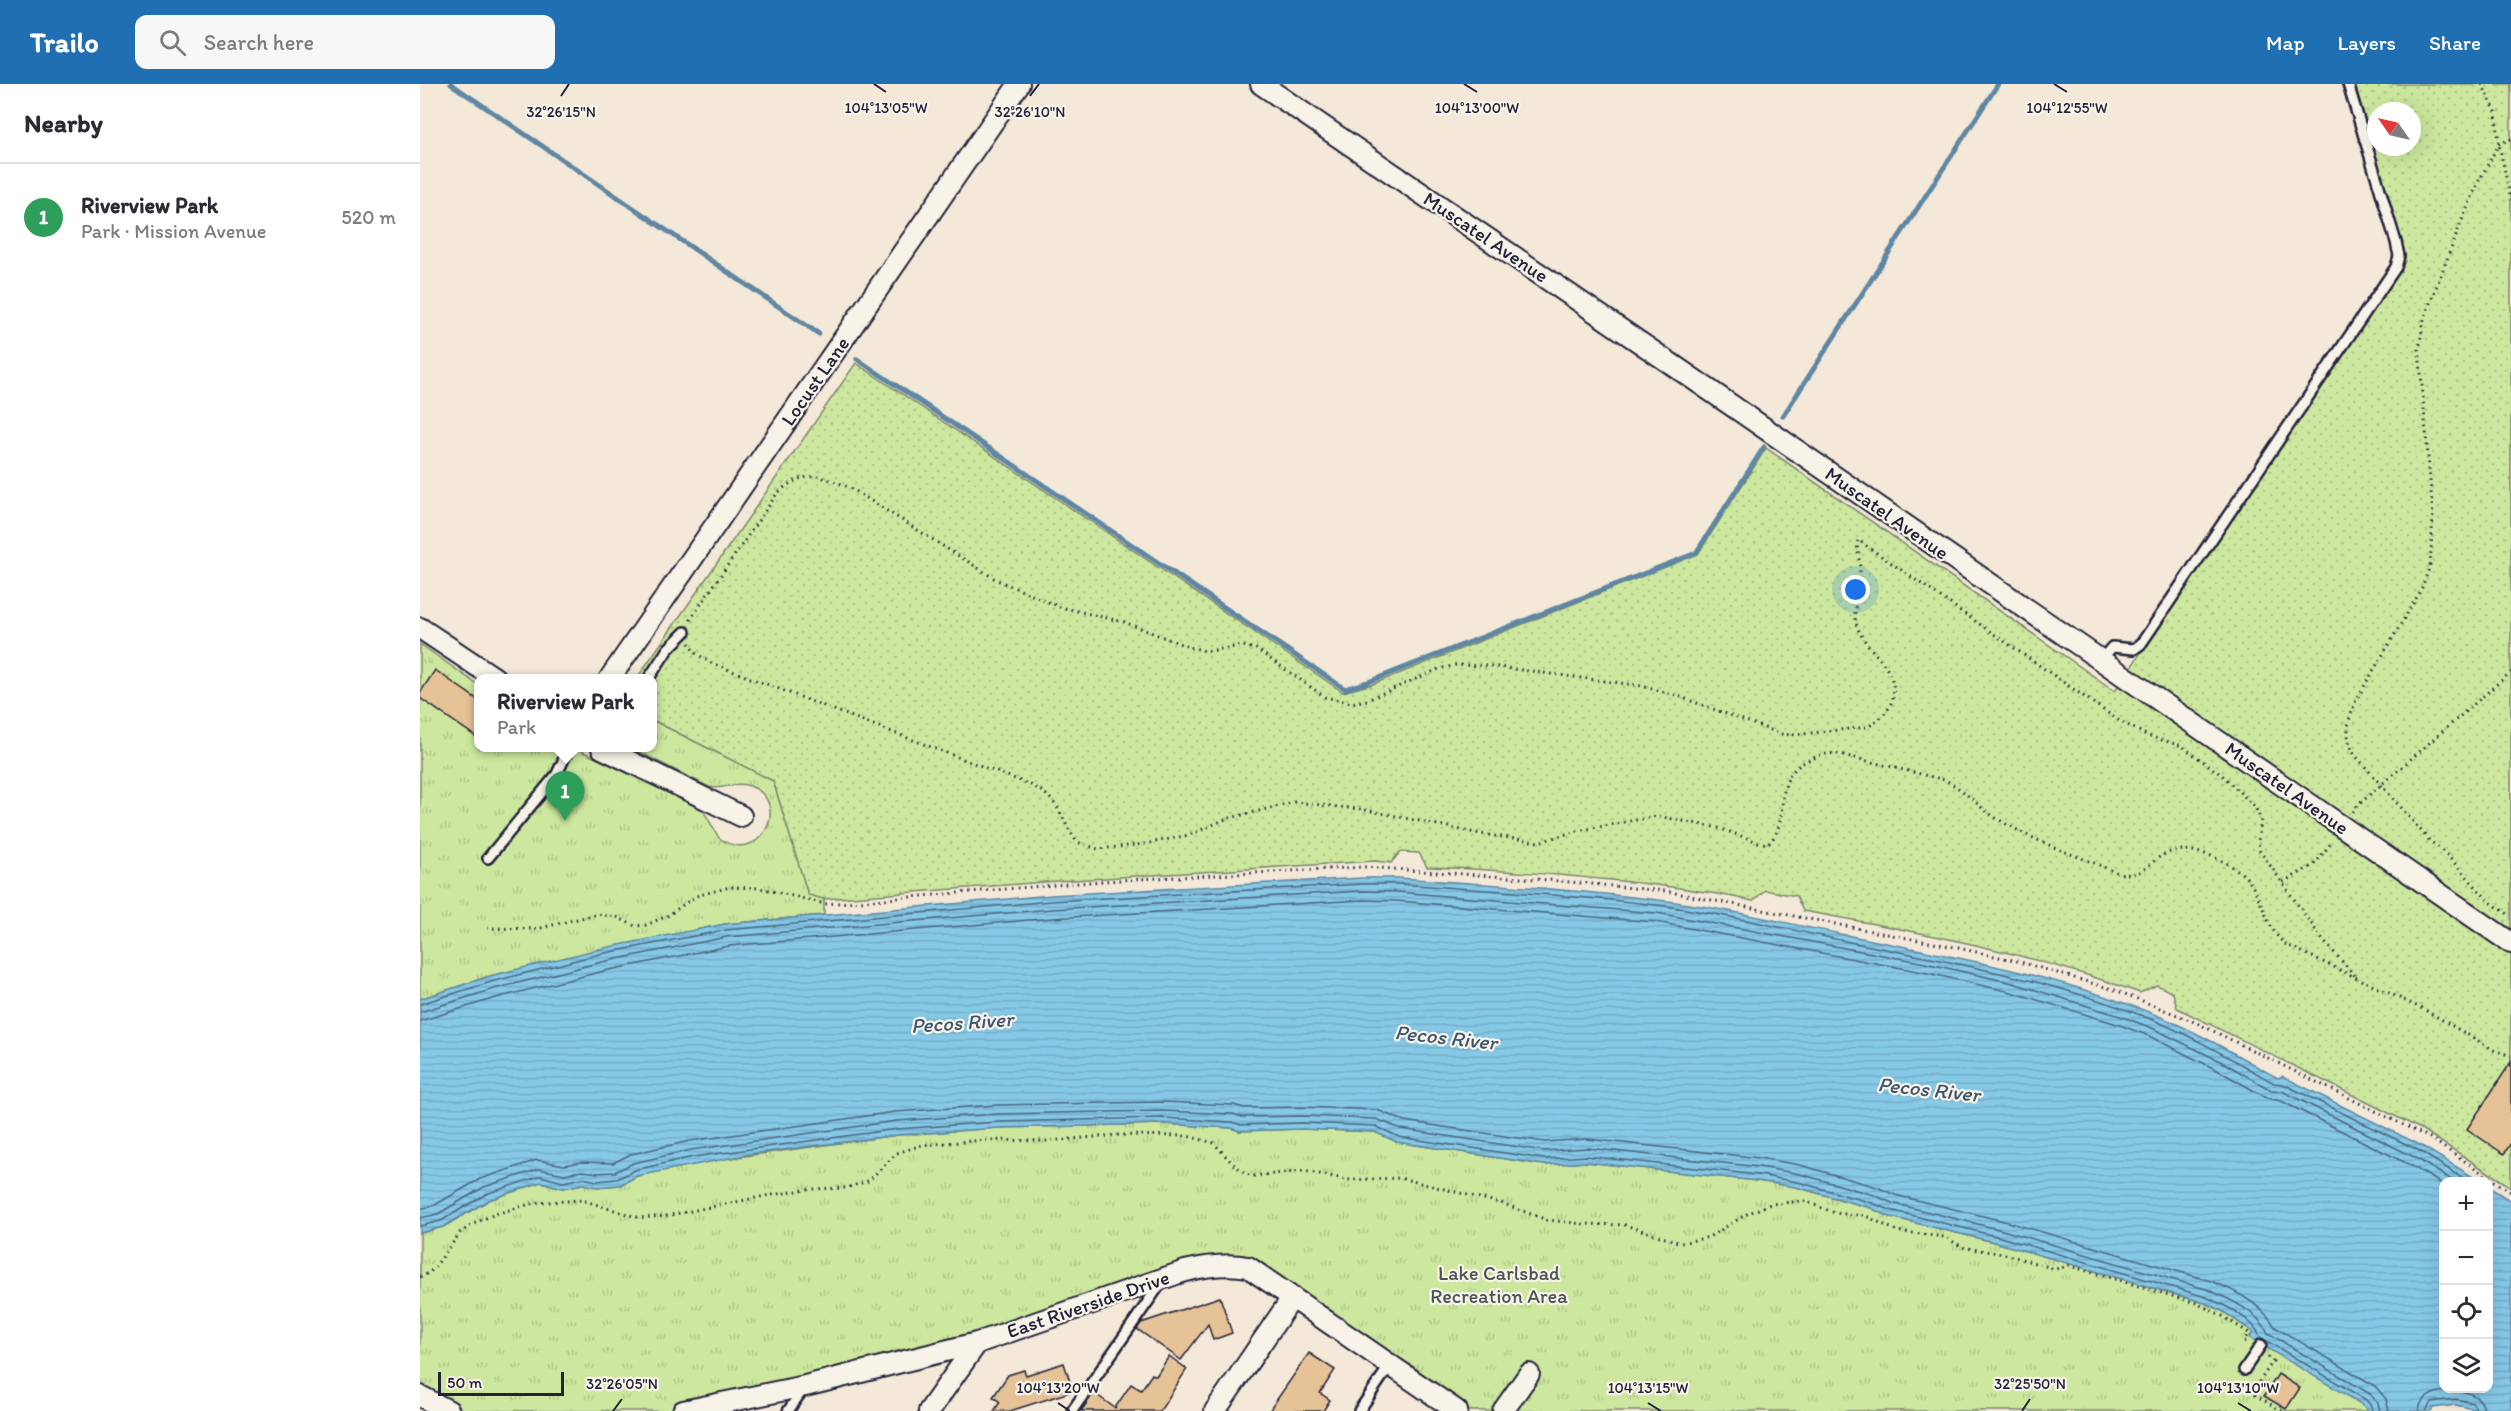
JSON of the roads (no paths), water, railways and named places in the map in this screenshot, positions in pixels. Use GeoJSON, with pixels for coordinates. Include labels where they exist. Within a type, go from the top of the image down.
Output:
{"type":"FeatureCollection","features":[{"type":"Feature","properties":{"kind":"street","name":"Locust Lane"},"geometry":{"type":"LineString","coordinates":[[613,674],[1019,84]]}},
{"type":"Feature","properties":{"kind":"street","name":"Muscatel Avenue"},"geometry":{"type":"LineString","coordinates":[[1261,84],[2511,943]]}},
{"type":"Feature","properties":{"kind":"street"},"geometry":{"type":"LineString","coordinates":[[420,628],[489,674]]}},
{"type":"Feature","properties":{"kind":"street"},"geometry":{"type":"LineString","coordinates":[[613,752],[741,816]]}},
{"type":"Feature","properties":{"kind":"street","name":"East Riverside Drive"},"geometry":{"type":"LineString","coordinates":[[682,1411],[805,1386],[976,1343],[1164,1278],[1201,1267],[1236,1265],[1248,1267],[1457,1411]]}},
{"type":"Feature","properties":{"kind":"street"},"geometry":{"type":"LineString","coordinates":[[1215,1411],[1293,1298]]}},
{"type":"Feature","properties":{"kind":"street"},"geometry":{"type":"LineString","coordinates":[[929,1411],[976,1343]]}},
{"type":"Feature","properties":{"kind":"street"},"geometry":{"type":"LineString","coordinates":[[1503,1411],[1529,1374]]}},
{"type":"Feature","properties":{"kind":"street"},"geometry":{"type":"LineString","coordinates":[[420,1396],[448,1411]]}},
{"type":"Feature","properties":{"kind":"lane"},"geometry":{"type":"LineString","coordinates":[[2101,660],[2112,647],[2134,649],[2141,644],[2396,267],[2399,256],[2396,242],[2348,84]]}},
{"type":"Feature","properties":{"kind":"lane"},"geometry":{"type":"LineString","coordinates":[[652,674],[668,649],[685,632]]}},
{"type":"Feature","properties":{"kind":"lane"},"geometry":{"type":"LineString","coordinates":[[488,858],[557,774],[566,752]]}},
{"type":"Feature","properties":{"kind":"lane"},"geometry":{"type":"LineString","coordinates":[[1072,1411],[1164,1278]]}},
{"type":"Feature","properties":{"kind":"lane"},"geometry":{"type":"LineString","coordinates":[[2244,1370],[2260,1347]]}},
{"type":"Feature","properties":{"kind":"lane"},"geometry":{"type":"LineString","coordinates":[[1359,1411],[1390,1365]]}},
{"type":"Feature","properties":{"kind":"lane"},"geometry":{"type":"LineString","coordinates":[[788,1411],[805,1386]]}},
{"type":"Feature","properties":{"kind":"water","name":"Pecos River"},"geometry":{"type":"Polygon","coordinates":[[[1398,878],[1625,896],[1705,907],[1925,951],[2042,978],[2118,1001],[2172,1022],[2278,1078],[2282,1076],[2420,1145],[2473,1177],[2439,1177],[2439,1393],[2493,1393],[2493,1190],[2511,1201],[2511,1411],[2481,1411],[2456,1405],[2433,1408],[2431,1411],[2368,1411],[2363,1405],[2250,1338],[2253,1332],[2222,1311],[2205,1303],[1998,1243],[1887,1216],[1871,1208],[1796,1187],[1586,1162],[1544,1165],[1397,1142],[1375,1132],[1302,1129],[1239,1131],[1232,1128],[1163,1124],[998,1128],[898,1135],[751,1154],[637,1176],[620,1185],[597,1187],[583,1184],[563,1188],[541,1182],[489,1200],[443,1227],[420,1233],[420,999],[490,976],[599,949],[725,924],[1052,895],[1398,878]]]}},
{"type":"Feature","properties":{"kind":"waterway"},"geometry":{"type":"LineString","coordinates":[[451,84],[819,334]]}},
{"type":"Feature","properties":{"kind":"waterway"},"geometry":{"type":"LineString","coordinates":[[1783,416],[1998,84]]}},
{"type":"Feature","properties":{"kind":"waterway"},"geometry":{"type":"LineString","coordinates":[[857,359],[1345,689],[1696,553],[1764,447]]}},
{"type":"Feature","properties":{"kind":"place","name":"Riverview Park"},"geometry":{"type":"Point","coordinates":[565,821]}},
{"type":"Feature","properties":{"kind":"park label","name":"Lake Carlsbad Recreation Area"},"geometry":{"type":"Point","coordinates":[1499,1284]}}]}
